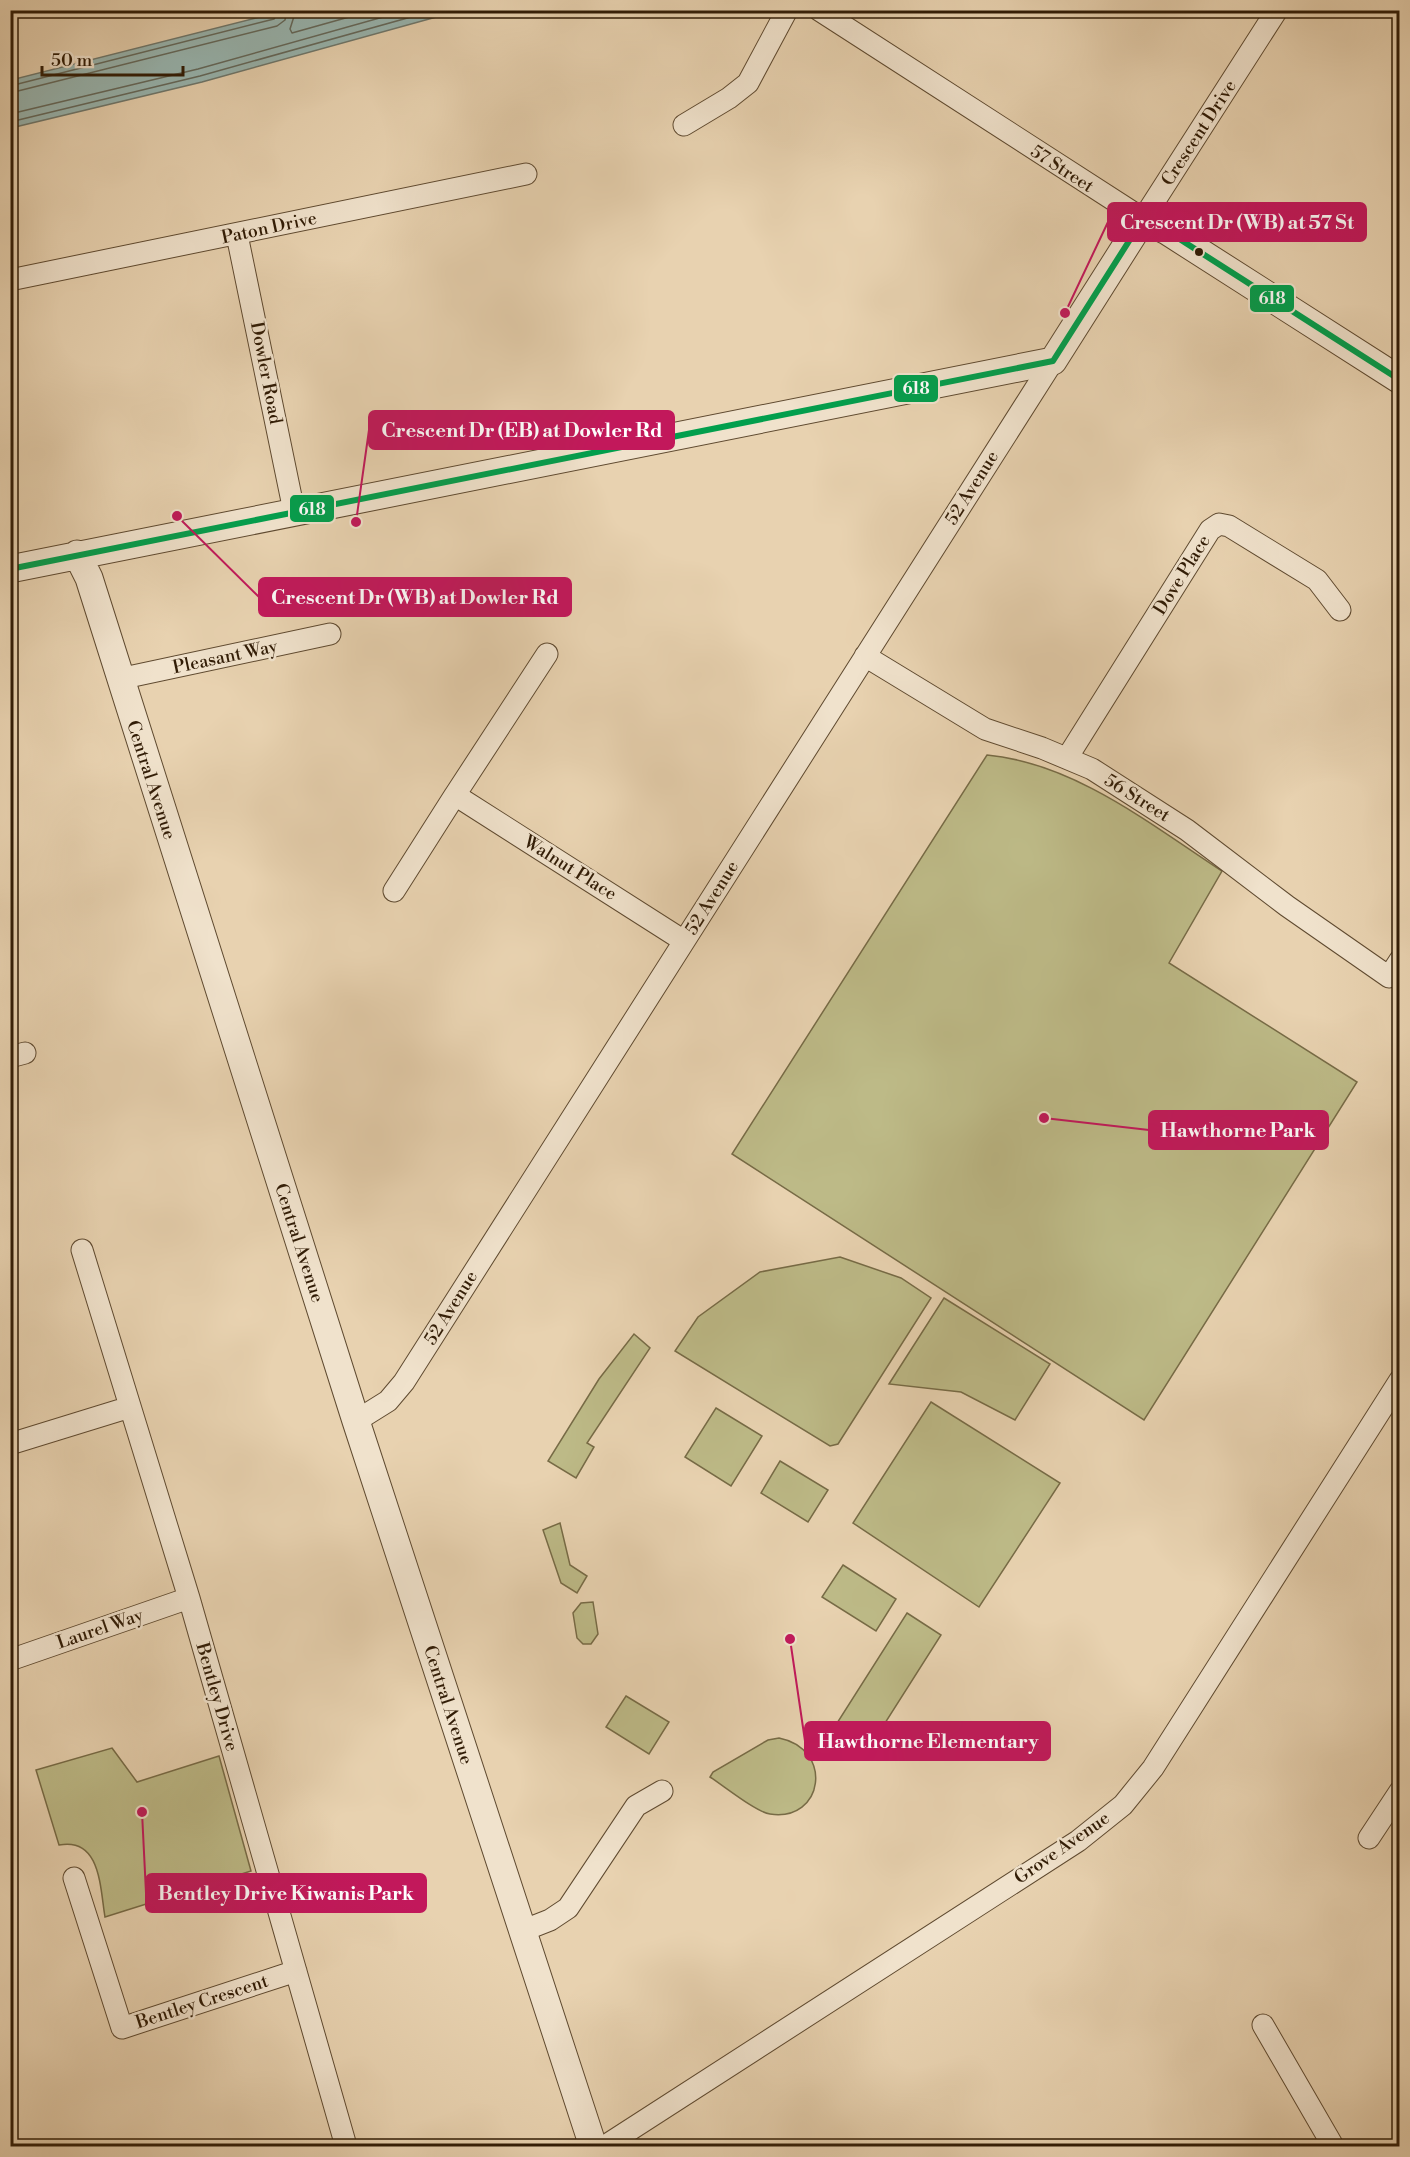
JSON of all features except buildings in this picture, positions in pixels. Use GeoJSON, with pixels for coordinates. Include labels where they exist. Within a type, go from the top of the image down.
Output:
{"type":"FeatureCollection","features":[{"type":"Feature","properties":{"kind":"street"},"geometry":{"type":"LineString","coordinates":[[684,125],[729,98],[748,83],[787,10]]}},
{"type":"Feature","properties":{"kind":"street","name":"57 Street"},"geometry":{"type":"LineString","coordinates":[[819,10],[1143,219],[1167,231],[1400,380]]}},
{"type":"Feature","properties":{"kind":"street","name":"Crescent Drive"},"geometry":{"type":"LineString","coordinates":[[1053,361],[1277,10]]}},
{"type":"Feature","properties":{"kind":"street","name":"Paton Drive"},"geometry":{"type":"LineString","coordinates":[[10,280],[526,174]]}},
{"type":"Feature","properties":{"kind":"street","name":"Dowler Road"},"geometry":{"type":"LineString","coordinates":[[237,235],[294,511]]}},
{"type":"Feature","properties":{"kind":"street"},"geometry":{"type":"LineString","coordinates":[[10,569],[1053,361]]}},
{"type":"Feature","properties":{"kind":"street","name":"52 Avenue"},"geometry":{"type":"LineString","coordinates":[[356,1421],[388,1401],[404,1382],[1053,361]]}},
{"type":"Feature","properties":{"kind":"street","name":"Dove Place"},"geometry":{"type":"LineString","coordinates":[[1067,758],[1210,530],[1219,524],[1229,526],[1317,580],[1340,610]]}},
{"type":"Feature","properties":{"kind":"street","name":"Central Avenue"},"geometry":{"type":"LineString","coordinates":[[77,554],[89,578],[119,679],[356,1421],[593,2146]]}},
{"type":"Feature","properties":{"kind":"street","name":"Pleasant Way"},"geometry":{"type":"LineString","coordinates":[[119,679],[330,634]]}},
{"type":"Feature","properties":{"kind":"street"},"geometry":{"type":"LineString","coordinates":[[394,891],[547,654]]}},
{"type":"Feature","properties":{"kind":"street","name":"56 Street"},"geometry":{"type":"LineString","coordinates":[[866,656],[985,729],[1092,769],[1187,830],[1301,917],[1394,968]]}},
{"type":"Feature","properties":{"kind":"street","name":"Walnut Place"},"geometry":{"type":"LineString","coordinates":[[455,795],[684,941]]}},
{"type":"Feature","properties":{"kind":"street","name":"Bentley Drive"},"geometry":{"type":"LineString","coordinates":[[82,1250],[189,1598],[346,2146]]}},
{"type":"Feature","properties":{"kind":"street","name":"Grove Avenue"},"geometry":{"type":"LineString","coordinates":[[605,2146],[1078,1841],[1123,1805],[1153,1768],[1400,1380]]}},
{"type":"Feature","properties":{"kind":"street"},"geometry":{"type":"LineString","coordinates":[[10,1444],[130,1407]]}},
{"type":"Feature","properties":{"kind":"street","name":"Laurel Way"},"geometry":{"type":"LineString","coordinates":[[10,1659],[189,1598]]}},
{"type":"Feature","properties":{"kind":"street"},"geometry":{"type":"LineString","coordinates":[[522,1931],[550,1920],[568,1908],[640,1801],[662,1791]]}},
{"type":"Feature","properties":{"kind":"street"},"geometry":{"type":"LineString","coordinates":[[1369,1838],[1400,1791]]}},
{"type":"Feature","properties":{"kind":"street","name":"Bentley Crescent"},"geometry":{"type":"LineString","coordinates":[[74,1878],[122,2028],[296,1971]]}},
{"type":"Feature","properties":{"kind":"street"},"geometry":{"type":"LineString","coordinates":[[1263,2025],[1333,2146]]}},
{"type":"Feature","properties":{"kind":"shaded area"},"geometry":{"type":"Polygon","coordinates":[[[987,755],[1019,760],[1081,783],[1139,816],[1222,871],[1169,963],[1357,1082],[1144,1420],[732,1154],[987,755]]]}},
{"type":"Feature","properties":{"kind":"shaded area"},"geometry":{"type":"Polygon","coordinates":[[[840,1257],[901,1278],[931,1298],[838,1444],[830,1446],[675,1351],[698,1317],[760,1272],[840,1257]]]}},
{"type":"Feature","properties":{"kind":"shaded area"},"geometry":{"type":"Polygon","coordinates":[[[944,1298],[1050,1364],[1015,1420],[961,1392],[889,1384],[944,1298]]]}},
{"type":"Feature","properties":{"kind":"shaded area"},"geometry":{"type":"Polygon","coordinates":[[[634,1334],[650,1348],[587,1443],[594,1447],[576,1478],[548,1461],[599,1379],[634,1334]]]}},
{"type":"Feature","properties":{"kind":"shaded area"},"geometry":{"type":"Polygon","coordinates":[[[931,1402],[1060,1483],[979,1607],[853,1523],[931,1402]]]}},
{"type":"Feature","properties":{"kind":"shaded area"},"geometry":{"type":"Polygon","coordinates":[[[716,1408],[762,1436],[731,1486],[685,1457],[716,1408]]]}},
{"type":"Feature","properties":{"kind":"shaded area"},"geometry":{"type":"Polygon","coordinates":[[[780,1461],[828,1490],[808,1522],[761,1493],[780,1461]]]}},
{"type":"Feature","properties":{"kind":"shaded area"},"geometry":{"type":"Polygon","coordinates":[[[560,1523],[570,1565],[587,1576],[577,1593],[561,1583],[543,1530],[560,1523]]]}},
{"type":"Feature","properties":{"kind":"shaded area"},"geometry":{"type":"Polygon","coordinates":[[[843,1565],[896,1599],[876,1631],[822,1597],[843,1565]]]}},
{"type":"Feature","properties":{"kind":"shaded area"},"geometry":{"type":"Polygon","coordinates":[[[593,1602],[598,1634],[591,1644],[583,1644],[577,1638],[573,1613],[581,1603],[593,1602]]]}},
{"type":"Feature","properties":{"kind":"shaded area"},"geometry":{"type":"Polygon","coordinates":[[[907,1613],[941,1635],[866,1753],[832,1731],[907,1613]]]}},
{"type":"Feature","properties":{"kind":"shaded area"},"geometry":{"type":"Polygon","coordinates":[[[626,1696],[669,1722],[649,1754],[606,1727],[626,1696]]]}},
{"type":"Feature","properties":{"kind":"shaded area"},"geometry":{"type":"Polygon","coordinates":[[[779,1738],[797,1745],[808,1756],[815,1769],[815,1783],[811,1796],[802,1807],[788,1813],[770,1814],[749,1804],[710,1777],[713,1772],[768,1740],[779,1738]]]}},
{"type":"Feature","properties":{"kind":"shaded area"},"geometry":{"type":"Polygon","coordinates":[[[112,1748],[137,1782],[219,1756],[251,1871],[105,1917],[96,1867],[91,1857],[83,1849],[73,1845],[59,1845],[36,1770],[112,1748]]]}},
{"type":"Feature","properties":{"kind":"water"},"geometry":{"type":"Polygon","coordinates":[[[284,11],[458,11],[202,82],[11,128],[11,80],[284,11]]]}},
{"type":"Feature","properties":{"kind":"transit line","name":"618"},"geometry":{"type":"LineString","coordinates":[[1143,219],[1167,231],[1400,380]]}},
{"type":"Feature","properties":{"kind":"transit line","name":"618"},"geometry":{"type":"LineString","coordinates":[[10,569],[1053,361],[1143,219]]}},
{"type":"Feature","properties":{"kind":"place","name":"Crescent Dr (WB) at 57 St"},"geometry":{"type":"Point","coordinates":[1065,313]}},
{"type":"Feature","properties":{"kind":"place","name":"Crescent Dr (WB) at Dowler Rd"},"geometry":{"type":"Point","coordinates":[177,516]}},
{"type":"Feature","properties":{"kind":"place","name":"Crescent Dr (EB) at Dowler Rd"},"geometry":{"type":"Point","coordinates":[356,522]}},
{"type":"Feature","properties":{"kind":"place","name":"Hawthorne Park"},"geometry":{"type":"Point","coordinates":[1044,1118]}},
{"type":"Feature","properties":{"kind":"place","name":"Hawthorne Elementary"},"geometry":{"type":"Point","coordinates":[790,1639]}},
{"type":"Feature","properties":{"kind":"place","name":"Bentley Drive Kiwanis Park"},"geometry":{"type":"Point","coordinates":[142,1812]}}]}
